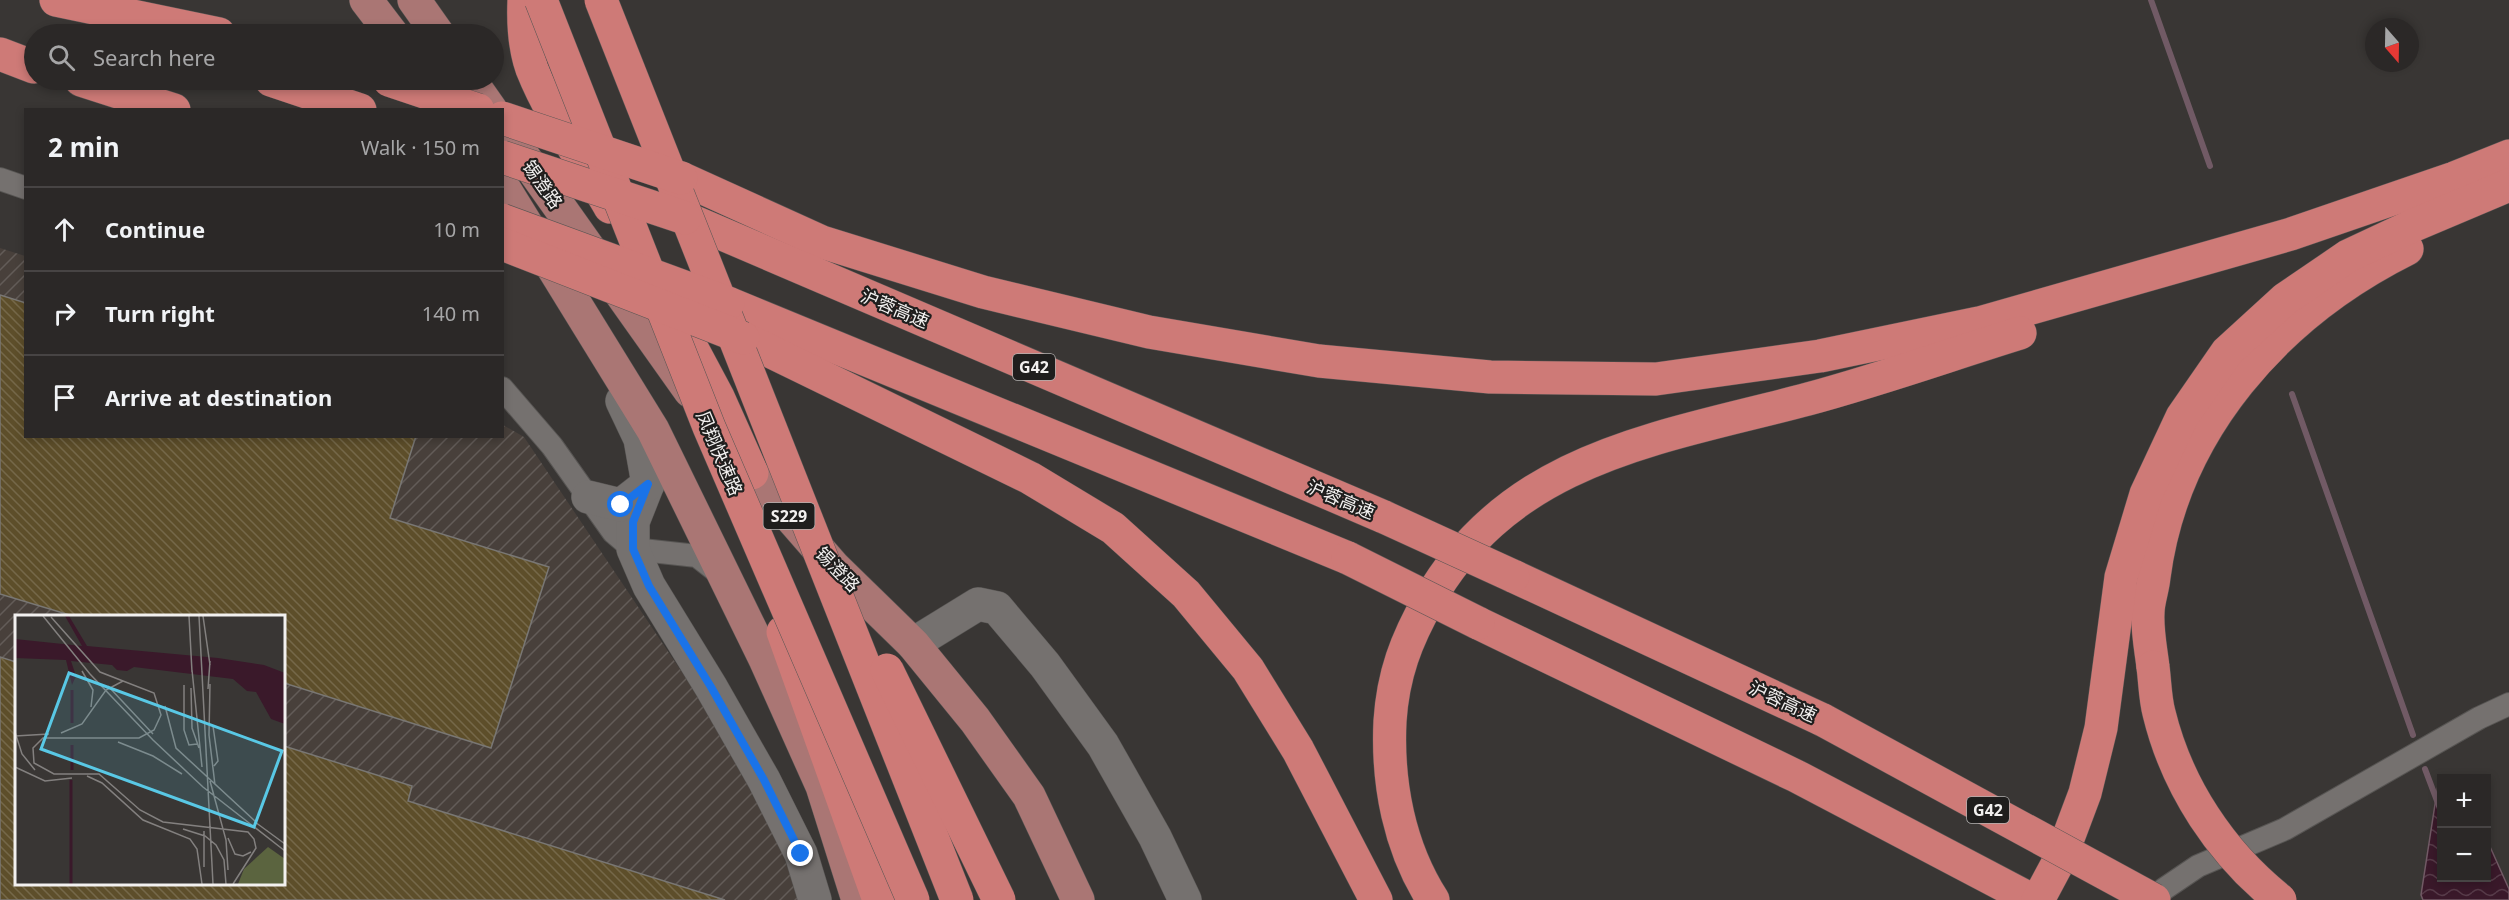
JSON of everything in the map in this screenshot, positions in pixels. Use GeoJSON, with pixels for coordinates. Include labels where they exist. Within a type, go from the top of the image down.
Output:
{"type":"FeatureCollection","features":[{"type":"Feature","properties":{"kind":"highway"},"geometry":{"type":"LineString","coordinates":[[35,0],[107,24]]}},
{"type":"Feature","properties":{"kind":"highway"},"geometry":{"type":"LineString","coordinates":[[56,0],[171,24]]}},
{"type":"Feature","properties":{"kind":"highway"},"geometry":{"type":"LineString","coordinates":[[524,0],[523,29],[532,68],[549,103],[677,321],[718,397],[752,473]]}},
{"type":"Feature","properties":{"kind":"highway","name":"凤翔快速路"},"geometry":{"type":"LineString","coordinates":[[541,0],[709,428],[913,900]]}},
{"type":"Feature","properties":{"kind":"highway"},"geometry":{"type":"LineString","coordinates":[[601,0],[957,900]]}},
{"type":"Feature","properties":{"kind":"highway"},"geometry":{"type":"LineString","coordinates":[[0,53],[24,62]]}},
{"type":"Feature","properties":{"kind":"highway"},"geometry":{"type":"LineString","coordinates":[[95,90],[143,108]]}},
{"type":"Feature","properties":{"kind":"highway"},"geometry":{"type":"LineString","coordinates":[[112,90],[168,108]]}},
{"type":"Feature","properties":{"kind":"highway"},"geometry":{"type":"LineString","coordinates":[[301,90],[350,106]]}},
{"type":"Feature","properties":{"kind":"highway"},"geometry":{"type":"LineString","coordinates":[[419,90],[472,108]]}},
{"type":"Feature","properties":{"kind":"highway"},"geometry":{"type":"LineString","coordinates":[[504,119],[681,178],[822,242],[994,295],[1149,332],[1319,362],[1490,377],[1656,379],[1820,356],[1978,323],[2292,234],[2509,156]]}},
{"type":"Feature","properties":{"kind":"highway"},"geometry":{"type":"LineString","coordinates":[[1433,900],[1419,879],[1397,816],[1389,754],[1392,690],[1411,631],[1441,578],[1484,527],[1533,489],[1587,462],[1646,441],[1811,398],[2135,297],[2476,158],[2509,140]]}},
{"type":"Feature","properties":{"kind":"highway","name":"沪蓉高速"},"geometry":{"type":"LineString","coordinates":[[504,158],[685,218],[1384,517],[1823,720],[2153,900]]}},
{"type":"Feature","properties":{"kind":"highway"},"geometry":{"type":"LineString","coordinates":[[2038,900],[2061,857],[2085,794],[2101,728],[2121,576],[2146,494],[2182,417],[2228,352],[2285,299],[2348,256],[2412,225],[2509,185]]}},
{"type":"Feature","properties":{"kind":"highway"},"geometry":{"type":"LineString","coordinates":[[2280,900],[2235,860],[2200,812],[2177,764],[2159,713],[2148,612],[2157,548],[2165,521],[2180,479],[2201,434],[2239,380],[2284,332],[2336,293],[2390,257],[2439,233],[2509,192]]}},
{"type":"Feature","properties":{"kind":"highway"},"geometry":{"type":"LineString","coordinates":[[504,221],[728,303],[1348,558],[1796,776],[2032,900]]}},
{"type":"Feature","properties":{"kind":"highway"},"geometry":{"type":"LineString","coordinates":[[504,245],[743,338],[1030,478],[1113,528],[1186,594],[1248,669],[1298,750],[1376,900]]}},
{"type":"Feature","properties":{"kind":"highway"},"geometry":{"type":"LineString","coordinates":[[769,426],[999,900]]}},
{"type":"Feature","properties":{"kind":"highway"},"geometry":{"type":"LineString","coordinates":[[709,428],[879,900]]}},
{"type":"Feature","properties":{"kind":"main road"},"geometry":{"type":"LineString","coordinates":[[366,0],[384,24]]}},
{"type":"Feature","properties":{"kind":"main road"},"geometry":{"type":"LineString","coordinates":[[414,0],[431,24]]}},
{"type":"Feature","properties":{"kind":"main road"},"geometry":{"type":"LineString","coordinates":[[432,90],[446,108]]}},
{"type":"Feature","properties":{"kind":"main road"},"geometry":{"type":"LineString","coordinates":[[477,90],[490,108]]}},
{"type":"Feature","properties":{"kind":"main road","name":"锡澄路"},"geometry":{"type":"LineString","coordinates":[[504,129],[656,346],[752,473],[834,567],[913,644],[975,720],[1029,796],[1078,900]]}},
{"type":"Feature","properties":{"kind":"main road","name":"锡澄路"},"geometry":{"type":"LineString","coordinates":[[504,188],[653,430],[765,659],[822,786],[858,900]]}},
{"type":"Feature","properties":{"kind":"main road"},"geometry":{"type":"LineString","coordinates":[[573,300],[640,439],[648,484],[633,522],[633,549],[649,586],[711,687],[764,780],[801,854],[815,900]]}},
{"type":"Feature","properties":{"kind":"main road"},"geometry":{"type":"LineString","coordinates":[[588,497],[621,505],[648,484]]}},
{"type":"Feature","properties":{"kind":"main road"},"geometry":{"type":"LineString","coordinates":[[913,644],[978,604],[997,608],[1044,665],[1103,745],[1155,837],[1185,900]]}},
{"type":"Feature","properties":{"kind":"street"},"geometry":{"type":"LineString","coordinates":[[0,179],[24,187]]}},
{"type":"Feature","properties":{"kind":"street"},"geometry":{"type":"LineString","coordinates":[[504,390],[552,446],[613,532],[633,549],[697,556],[725,578]]}},
{"type":"Feature","properties":{"kind":"street"},"geometry":{"type":"LineString","coordinates":[[2153,900],[2164,889],[2198,866],[2285,829],[2479,718],[2509,704]]}},
{"type":"Feature","properties":{"kind":"shaded area"},"geometry":{"type":"Polygon","coordinates":[[[0,248],[24,256],[24,438],[504,438],[504,426],[524,437],[753,778],[809,900],[0,900],[0,248]]]}},
{"type":"Feature","properties":{"kind":"water"},"geometry":{"type":"Polygon","coordinates":[[[2437,791],[2437,882],[2491,882],[2491,849],[2509,889],[2509,900],[2423,900],[2421,895],[2437,791]]]}},
{"type":"Feature","properties":{"kind":"building"},"geometry":{"type":"Polygon","coordinates":[[[0,295],[24,302],[24,438],[415,438],[390,518],[549,567],[491,748],[285,683],[285,615],[70,615],[0,594],[0,295]]]}},
{"type":"Feature","properties":{"kind":"building"},"geometry":{"type":"Polygon","coordinates":[[[0,657],[15,662],[15,885],[285,885],[285,746],[412,786],[408,801],[725,900],[0,900],[0,657]]]}},
{"type":"Feature","properties":{"kind":"waterway"},"geometry":{"type":"LineString","coordinates":[[2151,0],[2210,166]]}},
{"type":"Feature","properties":{"kind":"waterway"},"geometry":{"type":"LineString","coordinates":[[2292,394],[2413,735]]}},
{"type":"Feature","properties":{"kind":"waterway"},"geometry":{"type":"LineString","coordinates":[[2425,769],[2437,801]]}},
{"type":"Feature","properties":{"kind":"route"},"geometry":{"type":"LineString","coordinates":[[621,505],[648,484],[633,522],[633,549],[649,586],[711,687],[764,780],[801,854]]}}]}
